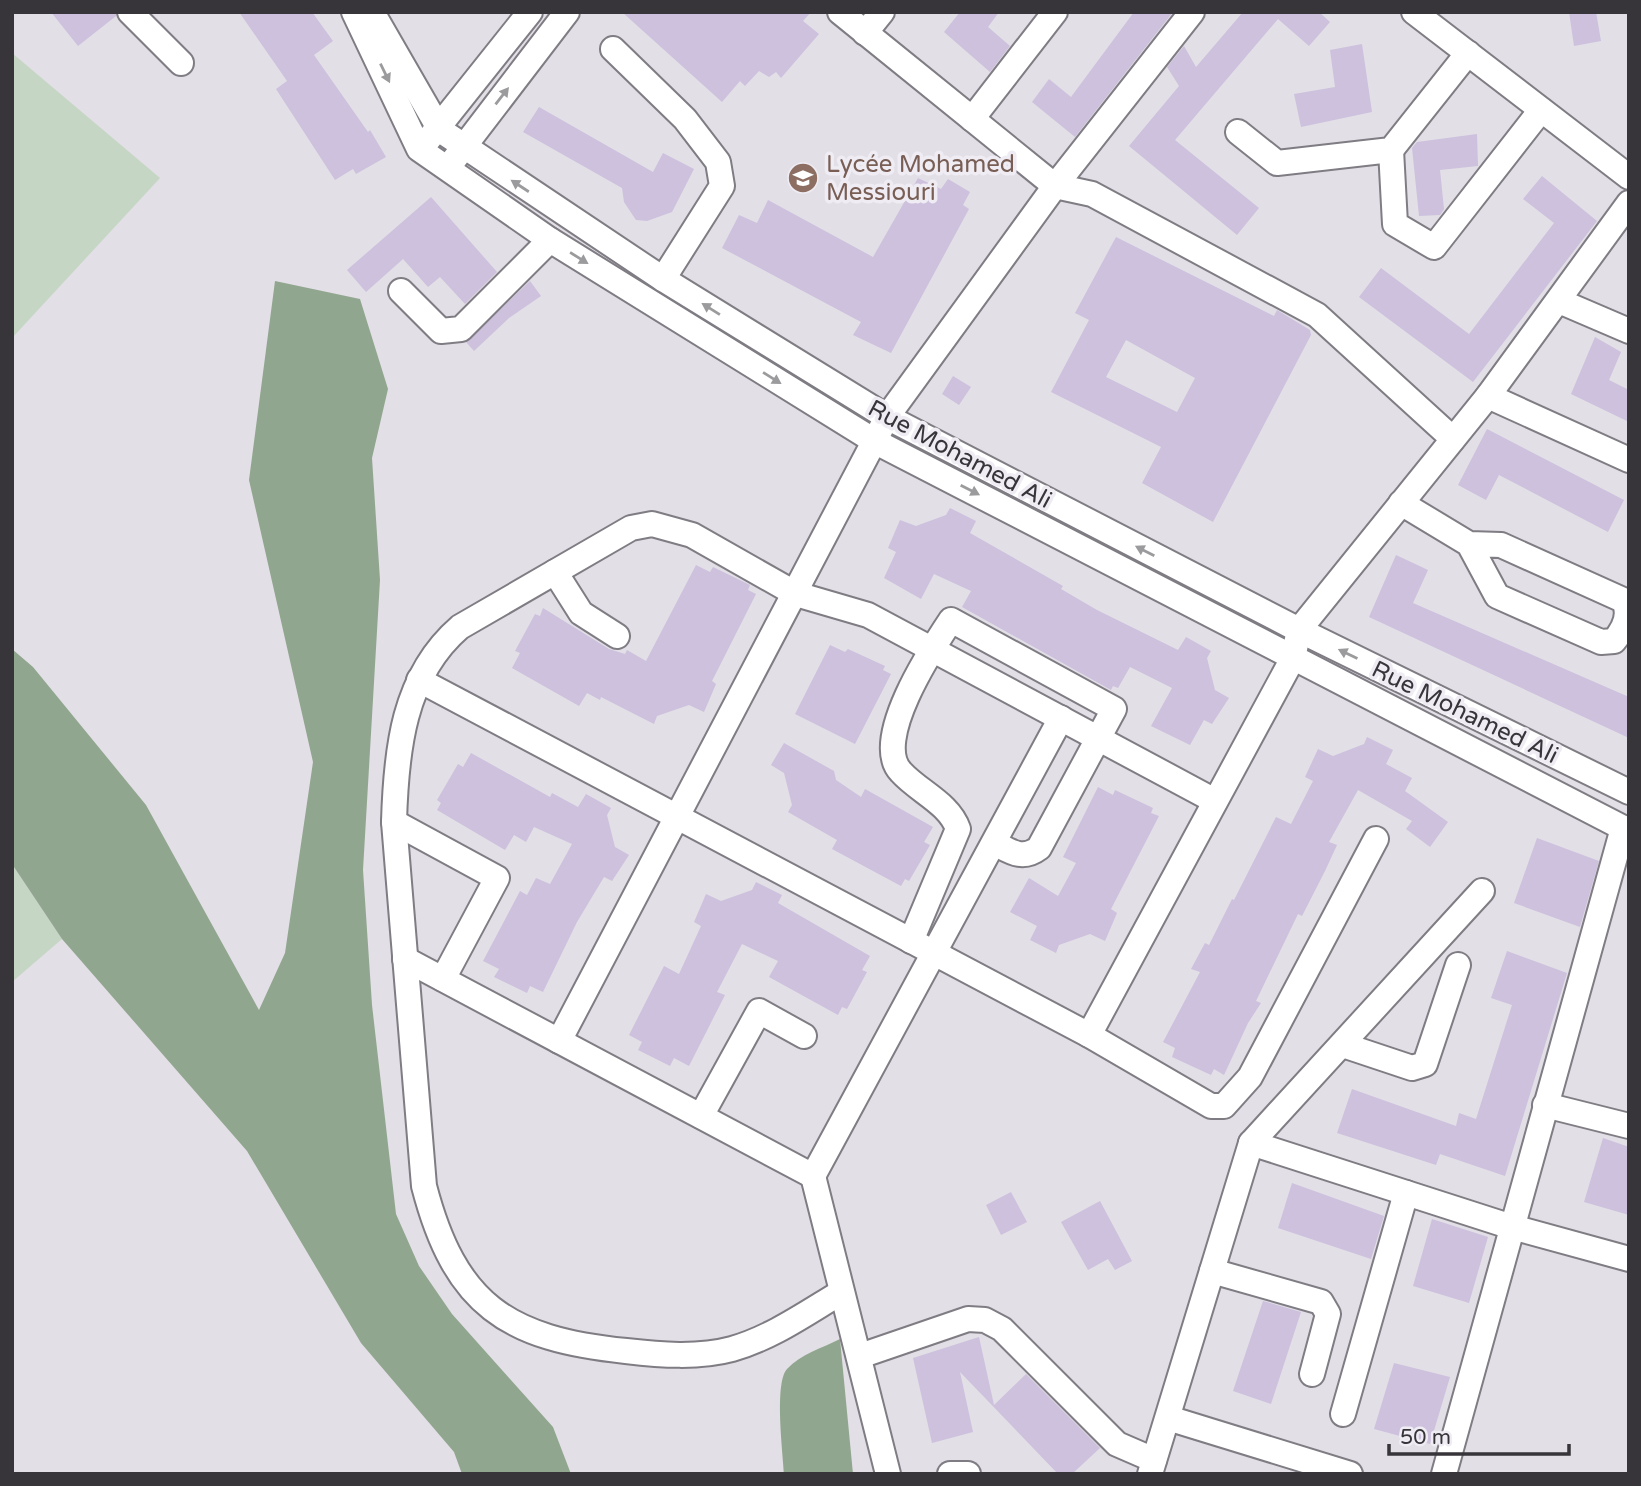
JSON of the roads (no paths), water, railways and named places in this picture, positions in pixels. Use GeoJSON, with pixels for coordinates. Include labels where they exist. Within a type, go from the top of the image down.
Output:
{"type":"FeatureCollection","features":[{"type":"Feature","properties":{"kind":"street"},"geometry":{"type":"LineString","coordinates":[[130,12],[181,63]]}},
{"type":"Feature","properties":{"kind":"street"},"geometry":{"type":"LineString","coordinates":[[354,12],[419,149],[550,240],[876,442],[1626,829],[1545,1105],[1444,1474]]}},
{"type":"Feature","properties":{"kind":"street","name":"Rue Mohamed Ali"},"geometry":{"type":"LineString","coordinates":[[372,12],[440,130],[463,148],[663,279],[887,417],[1299,631],[1629,793]]}},
{"type":"Feature","properties":{"kind":"street"},"geometry":{"type":"LineString","coordinates":[[419,149],[440,130],[530,12]]}},
{"type":"Feature","properties":{"kind":"street"},"geometry":{"type":"LineString","coordinates":[[447,170],[567,12]]}},
{"type":"Feature","properties":{"kind":"street"},"geometry":{"type":"LineString","coordinates":[[840,12],[1055,186],[1092,194],[1317,314],[1453,439]]}},
{"type":"Feature","properties":{"kind":"street"},"geometry":{"type":"LineString","coordinates":[[865,33],[882,12]]}},
{"type":"Feature","properties":{"kind":"street"},"geometry":{"type":"LineString","coordinates":[[972,119],[1055,12]]}},
{"type":"Feature","properties":{"kind":"street"},"geometry":{"type":"LineString","coordinates":[[559,1041],[887,417],[1055,186],[1192,12]]}},
{"type":"Feature","properties":{"kind":"street"},"geometry":{"type":"LineString","coordinates":[[1415,12],[1629,177]]}},
{"type":"Feature","properties":{"kind":"street"},"geometry":{"type":"LineString","coordinates":[[614,49],[685,119],[718,162],[722,186],[663,279]]}},
{"type":"Feature","properties":{"kind":"street"},"geometry":{"type":"LineString","coordinates":[[1468,53],[1391,150],[1395,224],[1434,247],[1541,110]]}},
{"type":"Feature","properties":{"kind":"street"},"geometry":{"type":"LineString","coordinates":[[1238,132],[1277,163],[1391,150]]}},
{"type":"Feature","properties":{"kind":"street"},"geometry":{"type":"LineString","coordinates":[[1090,1035],[1293,658],[1299,631],[1488,396],[1629,203]]}},
{"type":"Feature","properties":{"kind":"street"},"geometry":{"type":"LineString","coordinates":[[401,291],[441,331],[461,329],[550,240]]}},
{"type":"Feature","properties":{"kind":"street"},"geometry":{"type":"LineString","coordinates":[[1559,300],[1629,331]]}},
{"type":"Feature","properties":{"kind":"street"},"geometry":{"type":"LineString","coordinates":[[1488,396],[1629,460]]}},
{"type":"Feature","properties":{"kind":"street"},"geometry":{"type":"LineString","coordinates":[[1401,503],[1469,544],[1501,545],[1623,600],[1628,606],[1628,616],[1621,633],[1614,641],[1601,642],[1497,596],[1469,544]]}},
{"type":"Feature","properties":{"kind":"street"},"geometry":{"type":"LineString","coordinates":[[840,1293],[768,1336],[731,1349],[695,1354],[585,1347],[532,1334],[503,1318],[479,1298],[455,1265],[435,1228],[424,1186],[394,821],[396,774],[405,723],[419,680],[438,646],[460,628],[632,528],[652,524],[692,535],[796,594],[868,615],[1215,801]]}},
{"type":"Feature","properties":{"kind":"street"},"geometry":{"type":"LineString","coordinates":[[555,572],[581,613],[617,636]]}},
{"type":"Feature","properties":{"kind":"street"},"geometry":{"type":"LineString","coordinates":[[912,941],[958,829],[954,817],[899,771],[893,756],[892,733],[931,649],[951,620],[1114,709],[1039,848],[1030,855],[1019,855],[994,843]]}},
{"type":"Feature","properties":{"kind":"street"},"geometry":{"type":"LineString","coordinates":[[419,680],[677,819],[1090,1035],[1211,1106],[1224,1106],[1250,1077],[1376,839]]}},
{"type":"Feature","properties":{"kind":"street"},"geometry":{"type":"LineString","coordinates":[[888,1474],[860,1356],[840,1293],[813,1175],[1061,719]]}},
{"type":"Feature","properties":{"kind":"street"},"geometry":{"type":"LineString","coordinates":[[394,821],[497,878],[443,979]]}},
{"type":"Feature","properties":{"kind":"street"},"geometry":{"type":"LineString","coordinates":[[860,1356],[968,1319],[985,1320],[1002,1329],[1116,1444],[1152,1467],[1251,1143],[1482,891]]}},
{"type":"Feature","properties":{"kind":"street"},"geometry":{"type":"LineString","coordinates":[[405,959],[813,1175]]}},
{"type":"Feature","properties":{"kind":"street"},"geometry":{"type":"LineString","coordinates":[[1343,1045],[1412,1068],[1425,1064],[1458,965]]}},
{"type":"Feature","properties":{"kind":"street"},"geometry":{"type":"LineString","coordinates":[[701,1116],[759,1011],[804,1036]]}},
{"type":"Feature","properties":{"kind":"street"},"geometry":{"type":"LineString","coordinates":[[1545,1105],[1629,1126]]}},
{"type":"Feature","properties":{"kind":"street"},"geometry":{"type":"LineString","coordinates":[[1251,1143],[1512,1227],[1629,1259]]}},
{"type":"Feature","properties":{"kind":"street"},"geometry":{"type":"LineString","coordinates":[[1343,1414],[1406,1193]]}},
{"type":"Feature","properties":{"kind":"street"},"geometry":{"type":"LineString","coordinates":[[1212,1271],[1321,1302],[1328,1314],[1312,1374]]}},
{"type":"Feature","properties":{"kind":"street"},"geometry":{"type":"LineString","coordinates":[[1168,1418],[1350,1474]]}},
{"type":"Feature","properties":{"kind":"street"},"geometry":{"type":"LineString","coordinates":[[950,1474],[968,1474]]}},
{"type":"Feature","properties":{"kind":"place","name":"Lycée Mohamed Messiouri"},"geometry":{"type":"Point","coordinates":[803,178]}}]}
